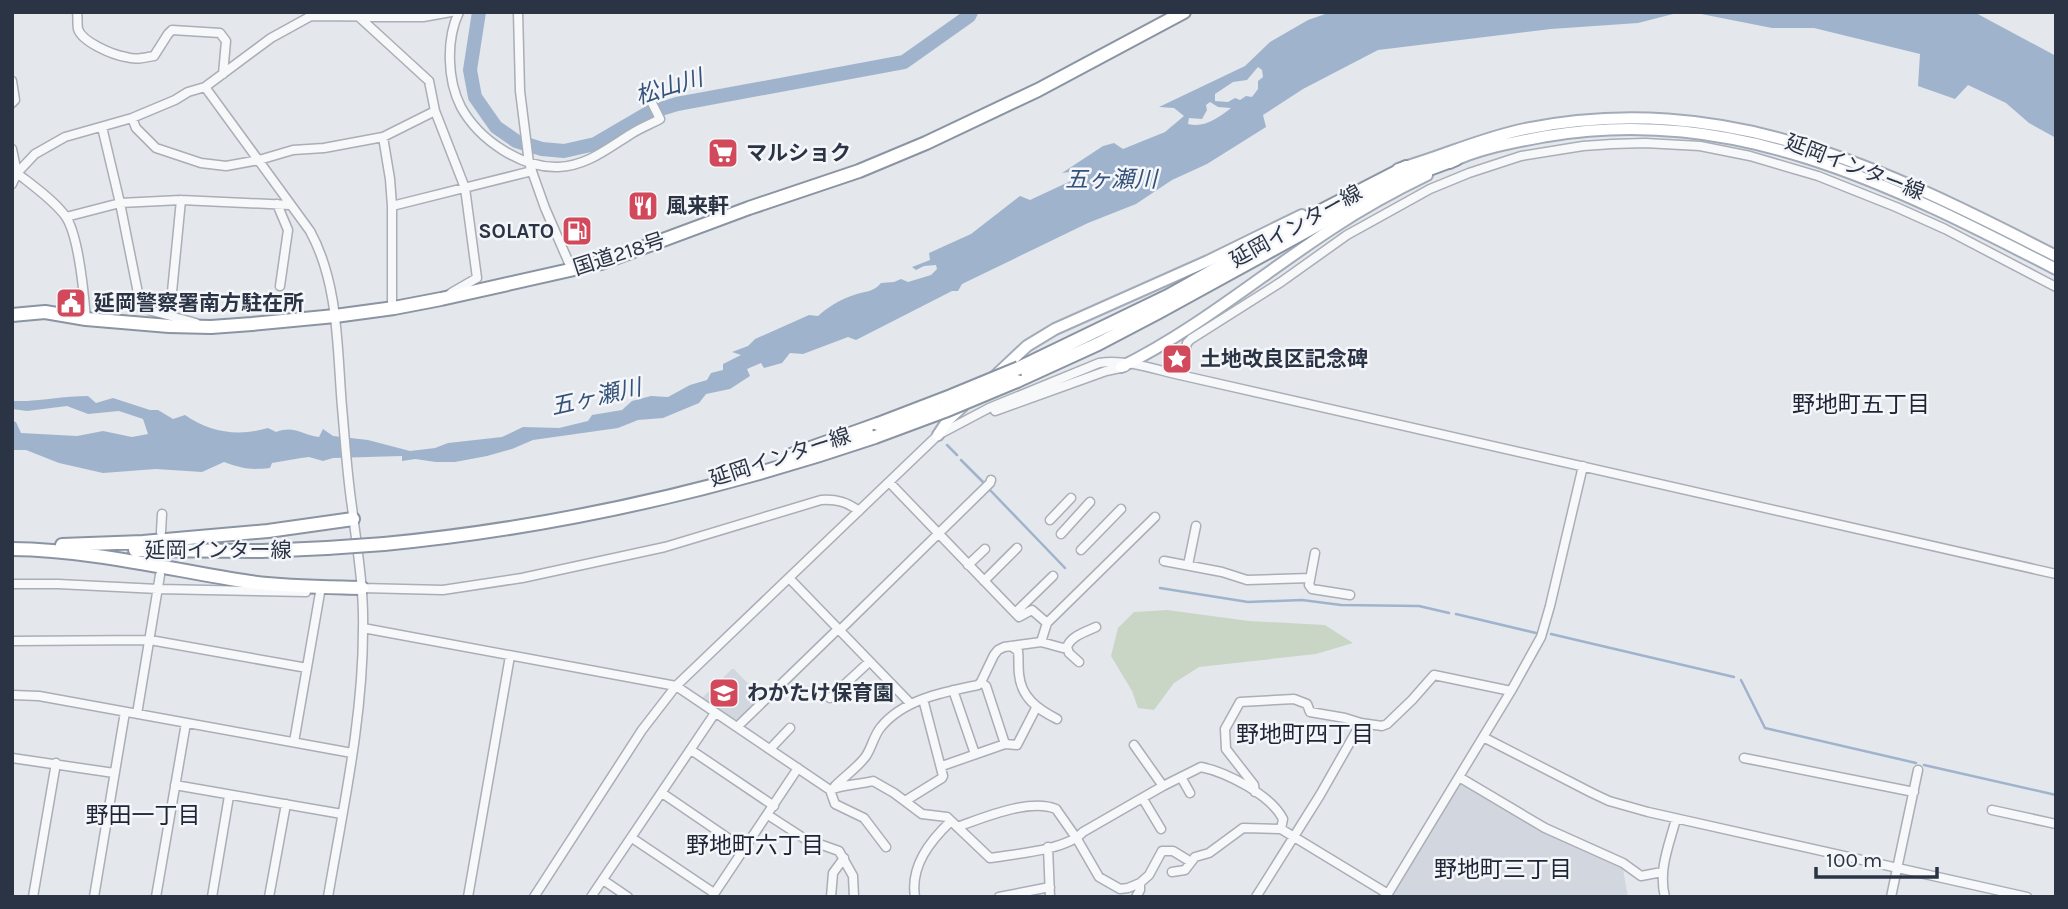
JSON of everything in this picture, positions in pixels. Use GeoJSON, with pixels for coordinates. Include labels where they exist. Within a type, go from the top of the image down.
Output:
{"type":"FeatureCollection","features":[{"type":"Feature","properties":{"kind":"highway","name":"国道218号"},"geometry":{"type":"LineString","coordinates":[[12,315],[45,312],[86,319],[211,327],[394,308],[601,263],[859,171],[926,143],[1007,106],[1184,12]]}},
{"type":"Feature","properties":{"kind":"highway","name":"延岡インター線"},"geometry":{"type":"LineString","coordinates":[[1018,374],[1098,344],[1381,190],[1457,159]]}},
{"type":"Feature","properties":{"kind":"highway","name":"延岡インター線"},"geometry":{"type":"LineString","coordinates":[[12,547],[191,551],[384,544],[464,535],[548,521],[710,486],[817,456],[877,430],[946,411],[1168,296],[1406,167]]}},
{"type":"Feature","properties":{"kind":"highway"},"geometry":{"type":"LineString","coordinates":[[34,546],[143,542],[268,531],[353,519]]}},
{"type":"Feature","properties":{"kind":"highway"},"geometry":{"type":"LineString","coordinates":[[12,547],[106,556],[251,582],[362,588]]}},
{"type":"Feature","properties":{"kind":"main road","name":"延岡インター線"},"geometry":{"type":"LineString","coordinates":[[1406,167],[1491,137],[1558,123],[1632,118],[1704,123],[1767,134],[1872,169],[2056,256]]}},
{"type":"Feature","properties":{"kind":"main road","name":"延岡インター線"},"geometry":{"type":"LineString","coordinates":[[1457,159],[1527,139],[1594,130],[1666,130],[1733,138],[1801,155],[1868,179],[1942,212],[2056,269]]}},
{"type":"Feature","properties":{"kind":"main road"},"geometry":{"type":"LineString","coordinates":[[1126,365],[1171,341],[1367,206],[1457,159]]}},
{"type":"Feature","properties":{"kind":"main road"},"geometry":{"type":"LineString","coordinates":[[938,435],[948,419],[1027,346],[1040,338],[1208,261],[1347,191],[1406,167]]}},
{"type":"Feature","properties":{"kind":"street"},"geometry":{"type":"LineString","coordinates":[[77,12],[78,31],[83,37],[98,47],[127,58],[142,59],[153,56],[172,30],[220,33],[226,41],[223,74]]}},
{"type":"Feature","properties":{"kind":"street"},"geometry":{"type":"LineString","coordinates":[[12,184],[17,173],[35,154],[65,137],[132,118],[205,87],[271,38],[311,16],[320,14],[385,18],[451,12]]}},
{"type":"Feature","properties":{"kind":"street"},"geometry":{"type":"LineString","coordinates":[[459,12],[454,22],[450,54],[453,80],[461,106],[477,128],[501,149],[530,165]]}},
{"type":"Feature","properties":{"kind":"street"},"geometry":{"type":"LineString","coordinates":[[518,12],[520,91],[530,165],[572,270]]}},
{"type":"Feature","properties":{"kind":"street"},"geometry":{"type":"LineString","coordinates":[[358,16],[429,81],[435,111],[465,188],[477,278],[441,299]]}},
{"type":"Feature","properties":{"kind":"street"},"geometry":{"type":"LineString","coordinates":[[12,81],[15,100],[12,103]]}},
{"type":"Feature","properties":{"kind":"street"},"geometry":{"type":"LineString","coordinates":[[205,87],[310,231],[328,272],[335,316],[351,505],[362,588],[363,628],[361,692],[328,897]]}},
{"type":"Feature","properties":{"kind":"street"},"geometry":{"type":"LineString","coordinates":[[392,206],[465,188],[530,165],[558,167],[582,163],[660,118],[647,93]]}},
{"type":"Feature","properties":{"kind":"street"},"geometry":{"type":"LineString","coordinates":[[132,118],[136,128],[156,148],[181,158],[226,166],[293,150],[324,148],[383,137],[435,111]]}},
{"type":"Feature","properties":{"kind":"street"},"geometry":{"type":"LineString","coordinates":[[102,127],[141,308],[211,327]]}},
{"type":"Feature","properties":{"kind":"street"},"geometry":{"type":"LineString","coordinates":[[383,137],[392,206],[394,308]]}},
{"type":"Feature","properties":{"kind":"street"},"geometry":{"type":"LineString","coordinates":[[1180,376],[1187,343],[1191,339],[1374,219],[1430,189],[1506,160],[1583,146],[1645,143],[1700,146],[1750,156],[1818,176],[1945,229],[2056,287]]}},
{"type":"Feature","properties":{"kind":"street"},"geometry":{"type":"LineString","coordinates":[[12,149],[17,173],[66,217],[82,274],[86,319]]}},
{"type":"Feature","properties":{"kind":"street"},"geometry":{"type":"LineString","coordinates":[[66,217],[120,202],[181,200],[290,205]]}},
{"type":"Feature","properties":{"kind":"street"},"geometry":{"type":"LineString","coordinates":[[172,292],[181,200]]}},
{"type":"Feature","properties":{"kind":"street"},"geometry":{"type":"LineString","coordinates":[[277,204],[288,230],[280,286]]}},
{"type":"Feature","properties":{"kind":"street"},"geometry":{"type":"LineString","coordinates":[[534,897],[642,730],[676,686],[888,482],[938,435],[989,408],[1099,363],[1114,361],[1159,370],[2056,574]]}},
{"type":"Feature","properties":{"kind":"street"},"geometry":{"type":"LineString","coordinates":[[1171,872],[1185,870],[1195,857],[1209,853],[1243,828],[1281,829],[1387,895],[1511,691],[1543,632],[1583,466]]}},
{"type":"Feature","properties":{"kind":"street"},"geometry":{"type":"LineString","coordinates":[[737,727],[991,480]]}},
{"type":"Feature","properties":{"kind":"street"},"geometry":{"type":"LineString","coordinates":[[888,482],[1019,617],[1032,610],[1047,623]]}},
{"type":"Feature","properties":{"kind":"street"},"geometry":{"type":"LineString","coordinates":[[1050,520],[1072,498]]}},
{"type":"Feature","properties":{"kind":"street"},"geometry":{"type":"LineString","coordinates":[[362,588],[443,590],[522,578],[665,547],[821,500],[834,499],[848,503],[859,511]]}},
{"type":"Feature","properties":{"kind":"street"},"geometry":{"type":"LineString","coordinates":[[1061,534],[1090,502]]}},
{"type":"Feature","properties":{"kind":"street"},"geometry":{"type":"LineString","coordinates":[[1081,550],[1121,509]]}},
{"type":"Feature","properties":{"kind":"street"},"geometry":{"type":"LineString","coordinates":[[161,532],[162,514]]}},
{"type":"Feature","properties":{"kind":"street"},"geometry":{"type":"LineString","coordinates":[[1041,642],[1047,623],[1155,517]]}},
{"type":"Feature","properties":{"kind":"street"},"geometry":{"type":"LineString","coordinates":[[1188,565],[1195,526]]}},
{"type":"Feature","properties":{"kind":"street"},"geometry":{"type":"LineString","coordinates":[[984,581],[1017,548]]}},
{"type":"Feature","properties":{"kind":"street"},"geometry":{"type":"LineString","coordinates":[[968,565],[985,549]]}},
{"type":"Feature","properties":{"kind":"street"},"geometry":{"type":"LineString","coordinates":[[1315,553],[1309,585],[1312,589],[1349,595]]}},
{"type":"Feature","properties":{"kind":"street"},"geometry":{"type":"LineString","coordinates":[[1164,561],[1222,572],[1247,580],[1310,578]]}},
{"type":"Feature","properties":{"kind":"street"},"geometry":{"type":"LineString","coordinates":[[137,714],[160,575]]}},
{"type":"Feature","properties":{"kind":"street"},"geometry":{"type":"LineString","coordinates":[[1015,612],[1053,576]]}},
{"type":"Feature","properties":{"kind":"street"},"geometry":{"type":"LineString","coordinates":[[789,579],[911,704]]}},
{"type":"Feature","properties":{"kind":"street"},"geometry":{"type":"LineString","coordinates":[[12,584],[306,592],[321,587],[294,741]]}},
{"type":"Feature","properties":{"kind":"street"},"geometry":{"type":"LineString","coordinates":[[1079,663],[1067,647],[1072,638],[1096,627]]}},
{"type":"Feature","properties":{"kind":"street"},"geometry":{"type":"LineString","coordinates":[[363,628],[676,686],[830,790],[835,804],[864,818],[886,847]]}},
{"type":"Feature","properties":{"kind":"street"},"geometry":{"type":"LineString","coordinates":[[12,641],[150,640],[307,668]]}},
{"type":"Feature","properties":{"kind":"street"},"geometry":{"type":"LineString","coordinates":[[830,790],[864,758],[878,729],[892,716],[923,699],[981,682],[998,650],[1041,642],[1067,647]]}},
{"type":"Feature","properties":{"kind":"street"},"geometry":{"type":"LineString","coordinates":[[1011,646],[1018,651],[1020,684],[1024,693],[1036,708],[1056,719]]}},
{"type":"Feature","properties":{"kind":"street"},"geometry":{"type":"LineString","coordinates":[[468,897],[510,656]]}},
{"type":"Feature","properties":{"kind":"street"},"geometry":{"type":"LineString","coordinates":[[830,698],[869,662]]}},
{"type":"Feature","properties":{"kind":"street"},"geometry":{"type":"LineString","coordinates":[[1255,792],[1254,785],[1226,748],[1225,729],[1240,702],[1294,699],[1307,704],[1310,712],[1381,726],[1412,700],[1434,675],[1511,691]]}},
{"type":"Feature","properties":{"kind":"street"},"geometry":{"type":"LineString","coordinates":[[981,682],[986,686],[1005,744]]}},
{"type":"Feature","properties":{"kind":"street"},"geometry":{"type":"LineString","coordinates":[[953,690],[975,754]]}},
{"type":"Feature","properties":{"kind":"street"},"geometry":{"type":"LineString","coordinates":[[12,695],[39,696],[352,753]]}},
{"type":"Feature","properties":{"kind":"street"},"geometry":{"type":"LineString","coordinates":[[905,801],[942,778],[942,766],[923,699]]}},
{"type":"Feature","properties":{"kind":"street"},"geometry":{"type":"LineString","coordinates":[[942,766],[1005,744],[1017,745],[1036,708]]}},
{"type":"Feature","properties":{"kind":"street"},"geometry":{"type":"LineString","coordinates":[[94,897],[125,712]]}},
{"type":"Feature","properties":{"kind":"street"},"geometry":{"type":"LineString","coordinates":[[591,897],[716,713]]}},
{"type":"Feature","properties":{"kind":"street"},"geometry":{"type":"LineString","coordinates":[[156,897],[186,723]]}},
{"type":"Feature","properties":{"kind":"street"},"geometry":{"type":"LineString","coordinates":[[1256,897],[1361,723]]}},
{"type":"Feature","properties":{"kind":"street"},"geometry":{"type":"LineString","coordinates":[[770,749],[790,728]]}},
{"type":"Feature","properties":{"kind":"street"},"geometry":{"type":"LineString","coordinates":[[1483,737],[1609,801],[1676,819],[2027,897]]}},
{"type":"Feature","properties":{"kind":"street"},"geometry":{"type":"LineString","coordinates":[[1134,745],[1163,786]]}},
{"type":"Feature","properties":{"kind":"street"},"geometry":{"type":"LineString","coordinates":[[691,750],[774,806]]}},
{"type":"Feature","properties":{"kind":"street"},"geometry":{"type":"LineString","coordinates":[[12,758],[114,773]]}},
{"type":"Feature","properties":{"kind":"street"},"geometry":{"type":"LineString","coordinates":[[1744,758],[1913,792]]}},
{"type":"Feature","properties":{"kind":"street"},"geometry":{"type":"LineString","coordinates":[[33,897],[56,763]]}},
{"type":"Feature","properties":{"kind":"street"},"geometry":{"type":"LineString","coordinates":[[830,790],[873,781],[922,814],[947,817],[990,858],[1048,848],[1077,839],[1083,832],[1201,767],[1230,776],[1272,804],[1283,819],[1281,829]]}},
{"type":"Feature","properties":{"kind":"street"},"geometry":{"type":"LineString","coordinates":[[632,838],[713,895],[798,768]]}},
{"type":"Feature","properties":{"kind":"street"},"geometry":{"type":"LineString","coordinates":[[1891,897],[1918,770]]}},
{"type":"Feature","properties":{"kind":"street"},"geometry":{"type":"LineString","coordinates":[[1459,777],[1545,828],[1623,863],[1641,876],[1662,872]]}},
{"type":"Feature","properties":{"kind":"street"},"geometry":{"type":"LineString","coordinates":[[1181,778],[1190,793]]}},
{"type":"Feature","properties":{"kind":"street"},"geometry":{"type":"LineString","coordinates":[[175,785],[342,814]]}},
{"type":"Feature","properties":{"kind":"street"},"geometry":{"type":"LineString","coordinates":[[662,793],[744,849]]}},
{"type":"Feature","properties":{"kind":"street"},"geometry":{"type":"LineString","coordinates":[[212,897],[229,796]]}},
{"type":"Feature","properties":{"kind":"street"},"geometry":{"type":"LineString","coordinates":[[1143,799],[1161,829]]}},
{"type":"Feature","properties":{"kind":"street"},"geometry":{"type":"LineString","coordinates":[[269,897],[286,804]]}},
{"type":"Feature","properties":{"kind":"street"},"geometry":{"type":"LineString","coordinates":[[915,897],[913,882],[931,840],[954,824],[1031,806],[1056,809],[1099,877],[1120,889],[1140,883],[1149,875],[1162,852],[1173,852],[1191,862]]}},
{"type":"Feature","properties":{"kind":"street"},"geometry":{"type":"LineString","coordinates":[[1992,810],[2056,824]]}},
{"type":"Feature","properties":{"kind":"street"},"geometry":{"type":"LineString","coordinates":[[768,816],[805,839],[839,851],[853,876],[854,897]]}},
{"type":"Feature","properties":{"kind":"street"},"geometry":{"type":"LineString","coordinates":[[1665,897],[1662,872],[1676,819]]}},
{"type":"Feature","properties":{"kind":"street"},"geometry":{"type":"LineString","coordinates":[[1048,848],[1050,897]]}},
{"type":"Feature","properties":{"kind":"street"},"geometry":{"type":"LineString","coordinates":[[831,897],[833,873],[844,858]]}},
{"type":"Feature","properties":{"kind":"street"},"geometry":{"type":"LineString","coordinates":[[603,880],[628,897]]}},
{"type":"Feature","properties":{"kind":"street"},"geometry":{"type":"LineString","coordinates":[[1136,897],[1140,883]]}},
{"type":"Feature","properties":{"kind":"street"},"geometry":{"type":"LineString","coordinates":[[999,897],[1050,887]]}},
{"type":"Feature","properties":{"kind":"shaded area"},"geometry":{"type":"Polygon","coordinates":[[[732,669],[761,697],[738,722],[702,698],[732,669]]]}},
{"type":"Feature","properties":{"kind":"shaded area"},"geometry":{"type":"Polygon","coordinates":[[[1460,784],[1544,833],[1623,869],[1628,897],[1392,897],[1460,784]]]}},
{"type":"Feature","properties":{"kind":"green space"},"geometry":{"type":"Polygon","coordinates":[[[1167,610],[1249,621],[1325,625],[1353,643],[1316,654],[1199,667],[1174,683],[1154,710],[1138,708],[1132,691],[1111,656],[1118,628],[1134,612],[1167,610]]]}},
{"type":"Feature","properties":{"kind":"water","name":"五ヶ瀬川"},"geometry":{"type":"Polygon","coordinates":[[[1331,12],[1681,12],[1638,23],[1551,29],[1378,50],[1303,89],[1263,115],[1266,127],[1207,164],[1172,180],[1136,204],[1088,223],[962,284],[958,291],[952,291],[856,340],[848,337],[803,354],[790,353],[782,363],[764,368],[761,363],[747,369],[750,376],[730,389],[706,394],[699,403],[663,418],[638,420],[618,428],[533,440],[512,449],[455,462],[415,459],[402,461],[402,456],[333,458],[323,461],[309,457],[272,463],[270,468],[263,469],[224,462],[202,472],[156,469],[103,473],[59,463],[26,450],[12,450],[12,421],[16,422],[21,433],[77,436],[103,431],[132,437],[148,434],[143,419],[119,411],[88,414],[67,406],[27,411],[12,409],[12,401],[88,396],[96,403],[113,398],[158,410],[173,419],[185,415],[194,421],[224,431],[246,432],[268,428],[276,432],[293,430],[319,437],[323,429],[333,436],[368,440],[410,451],[435,448],[448,443],[502,437],[523,427],[559,428],[588,421],[592,415],[622,410],[632,401],[651,396],[668,397],[690,385],[707,380],[711,373],[723,370],[723,364],[741,355],[732,352],[748,346],[755,339],[809,315],[818,316],[838,302],[871,290],[881,283],[901,279],[908,282],[931,275],[937,269],[936,265],[916,270],[912,267],[930,260],[929,253],[971,234],[1020,196],[1030,200],[1075,179],[1078,171],[1062,173],[1103,146],[1114,143],[1123,149],[1165,132],[1184,116],[1174,108],[1159,107],[1245,66],[1270,42],[1308,20],[1331,12]],[[1258,67],[1247,80],[1233,82],[1215,94],[1215,101],[1228,102],[1235,98],[1240,100],[1246,96],[1252,97],[1258,89],[1258,81],[1263,77],[1262,70],[1258,67]],[[1210,102],[1206,105],[1207,110],[1202,119],[1189,118],[1188,124],[1206,123],[1231,108],[1218,107],[1210,102]]]}},
{"type":"Feature","properties":{"kind":"water"},"geometry":{"type":"Polygon","coordinates":[[[1691,12],[1974,12],[2056,56],[2056,138],[2029,123],[2006,103],[1968,85],[1955,99],[1918,86],[1920,54],[1814,28],[1772,28],[1691,12]]]}},
{"type":"Feature","properties":{"kind":"waterway","name":"松山川"},"geometry":{"type":"LineString","coordinates":[[479,12],[470,70],[475,97],[496,127],[516,141],[542,149],[564,151],[595,144],[648,113],[677,104],[904,62],[971,12]]}},
{"type":"Feature","properties":{"kind":"waterway"},"geometry":{"type":"LineString","coordinates":[[947,445],[957,455]]}},
{"type":"Feature","properties":{"kind":"waterway"},"geometry":{"type":"LineString","coordinates":[[961,460],[985,484]]}},
{"type":"Feature","properties":{"kind":"waterway"},"geometry":{"type":"LineString","coordinates":[[989,489],[1065,568]]}},
{"type":"Feature","properties":{"kind":"waterway"},"geometry":{"type":"LineString","coordinates":[[1160,588],[1248,602],[1302,600],[1341,605],[1419,606],[1449,613]]}},
{"type":"Feature","properties":{"kind":"waterway"},"geometry":{"type":"LineString","coordinates":[[1456,614],[1536,633]]}},
{"type":"Feature","properties":{"kind":"waterway"},"geometry":{"type":"LineString","coordinates":[[1551,634],[1734,677]]}},
{"type":"Feature","properties":{"kind":"waterway"},"geometry":{"type":"LineString","coordinates":[[1741,680],[1765,728],[1916,763]]}},
{"type":"Feature","properties":{"kind":"waterway"},"geometry":{"type":"LineString","coordinates":[[1924,765],[2056,795]]}},
{"type":"Feature","properties":{"kind":"place","name":"マルショク"},"geometry":{"type":"Point","coordinates":[723,153]}},
{"type":"Feature","properties":{"kind":"place","name":"風来軒"},"geometry":{"type":"Point","coordinates":[643,206]}},
{"type":"Feature","properties":{"kind":"place","name":"SOLATO"},"geometry":{"type":"Point","coordinates":[577,231]}},
{"type":"Feature","properties":{"kind":"place","name":"延岡警察署南方駐在所"},"geometry":{"type":"Point","coordinates":[71,303]}},
{"type":"Feature","properties":{"kind":"place","name":"土地改良区記念碑"},"geometry":{"type":"Point","coordinates":[1177,359]}},
{"type":"Feature","properties":{"kind":"place","name":"わかたけ保育園"},"geometry":{"type":"Point","coordinates":[724,693]}},
{"type":"Feature","properties":{"kind":"district","name":"野地町五丁目"},"geometry":{"type":"Point","coordinates":[1861,404]}},
{"type":"Feature","properties":{"kind":"district","name":"野地町四丁目"},"geometry":{"type":"Point","coordinates":[1305,734]}},
{"type":"Feature","properties":{"kind":"district","name":"野田一丁目"},"geometry":{"type":"Point","coordinates":[143,815]}},
{"type":"Feature","properties":{"kind":"district","name":"野地町六丁目"},"geometry":{"type":"Point","coordinates":[755,845]}},
{"type":"Feature","properties":{"kind":"district","name":"野地町三丁目"},"geometry":{"type":"Point","coordinates":[1503,869]}}]}
